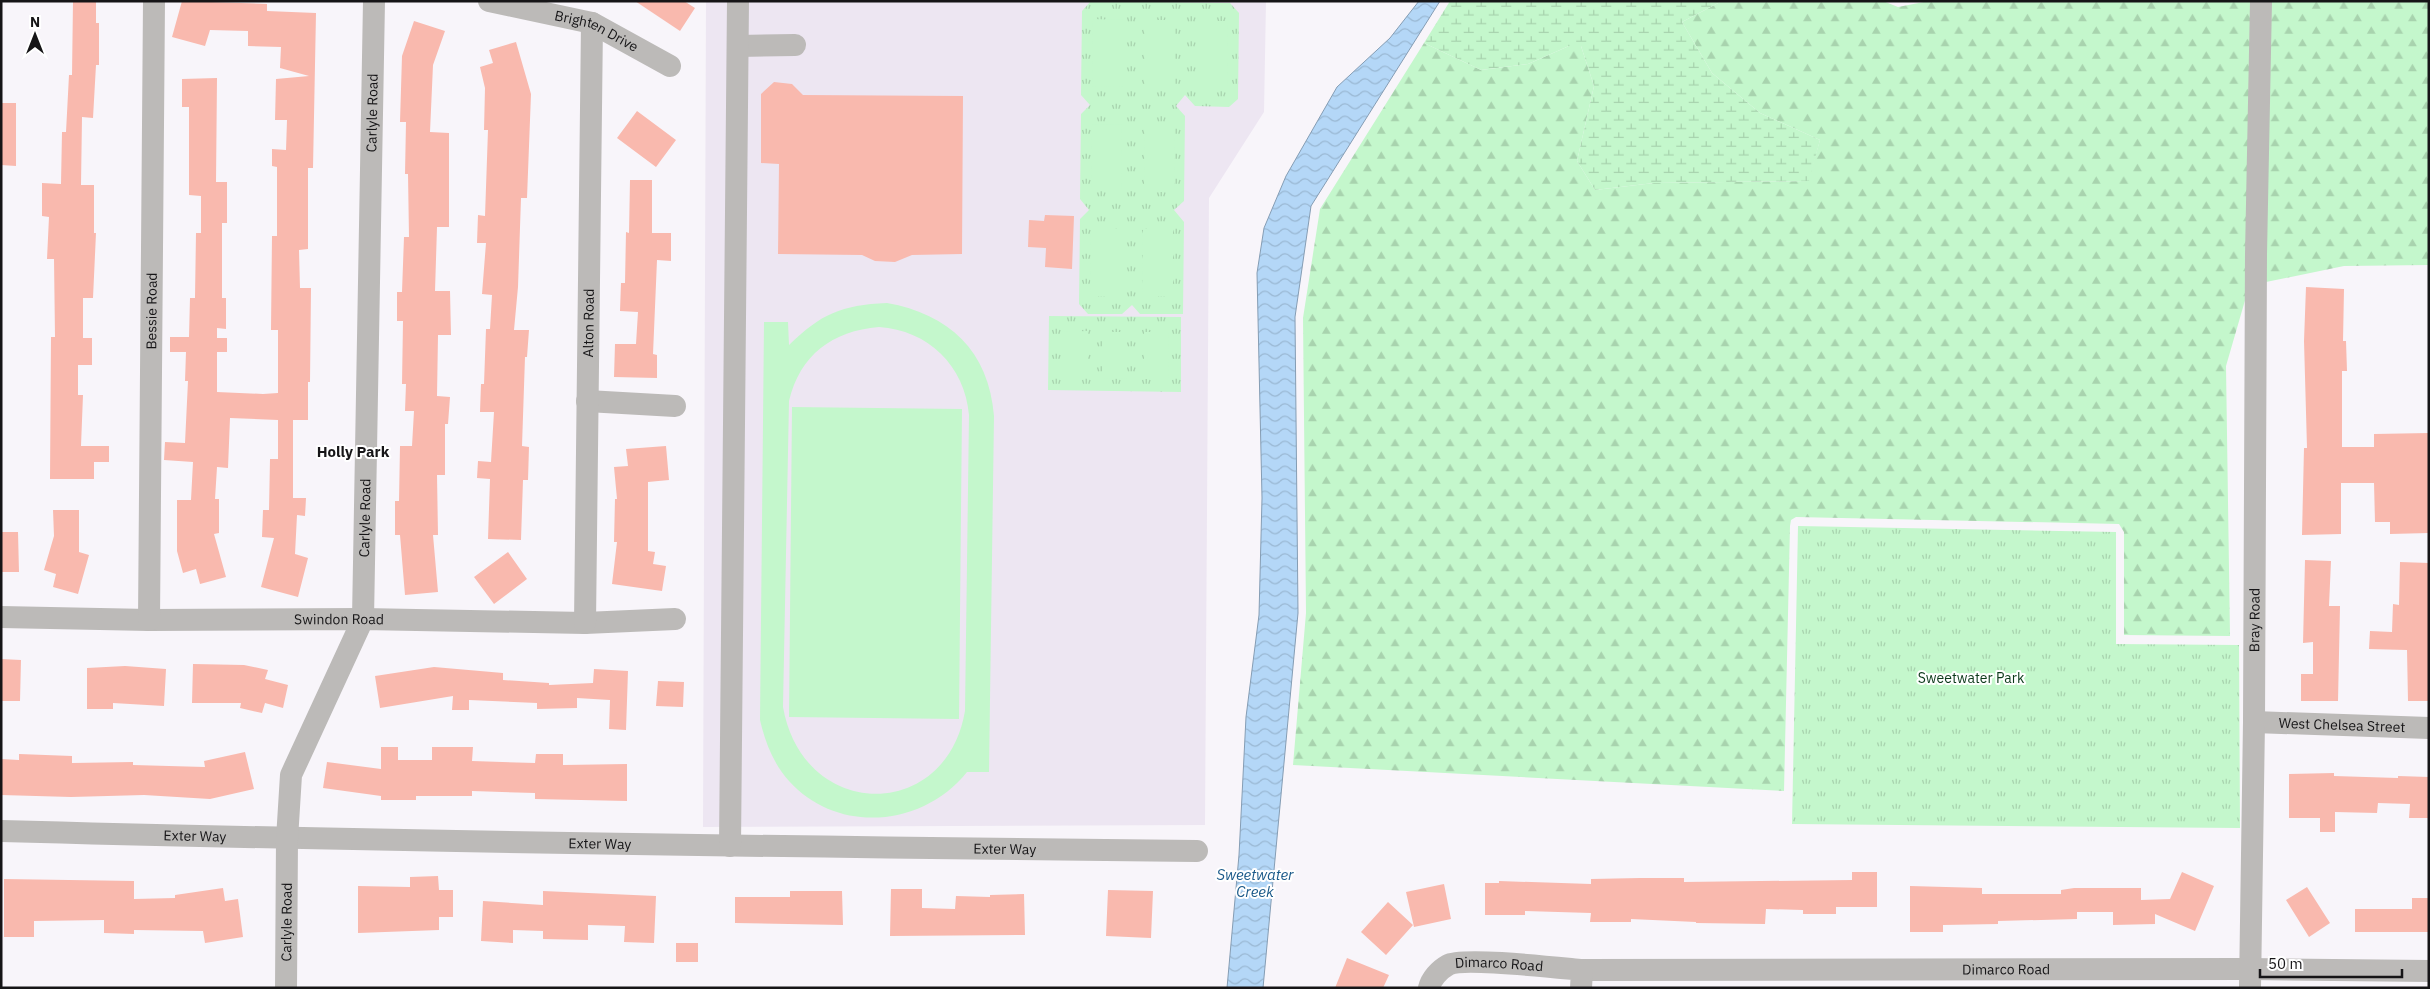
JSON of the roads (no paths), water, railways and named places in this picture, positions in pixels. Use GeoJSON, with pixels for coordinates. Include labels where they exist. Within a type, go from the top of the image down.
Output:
{"type":"FeatureCollection","features":[{"type":"Feature","properties":{"kind":"street","name":"Bessie Road"},"geometry":{"type":"LineString","coordinates":[[148,620],[154,1]]}},
{"type":"Feature","properties":{"kind":"street","name":"Carlyle Road"},"geometry":{"type":"LineString","coordinates":[[286,988],[287,839],[291,775],[363,619],[374,1]]}},
{"type":"Feature","properties":{"kind":"street","name":"Brighten Drive"},"geometry":{"type":"LineString","coordinates":[[489,1],[592,24],[670,66]]}},
{"type":"Feature","properties":{"kind":"street"},"geometry":{"type":"LineString","coordinates":[[730,846],[738,1]]}},
{"type":"Feature","properties":{"kind":"street","name":"Bray Road"},"geometry":{"type":"LineString","coordinates":[[2250,978],[2254,722],[2256,254],[2261,1]]}},
{"type":"Feature","properties":{"kind":"street","name":"Alton Road"},"geometry":{"type":"LineString","coordinates":[[585,622],[592,24]]}},
{"type":"Feature","properties":{"kind":"street"},"geometry":{"type":"LineString","coordinates":[[738,46],[795,45]]}},
{"type":"Feature","properties":{"kind":"street"},"geometry":{"type":"LineString","coordinates":[[587,402],[675,406]]}},
{"type":"Feature","properties":{"kind":"street","name":"Swindon Road"},"geometry":{"type":"LineString","coordinates":[[1,617],[148,620],[363,619],[585,622],[675,619]]}},
{"type":"Feature","properties":{"kind":"street","name":"West Chelsea Street"},"geometry":{"type":"LineString","coordinates":[[2254,722],[2429,728]]}},
{"type":"Feature","properties":{"kind":"street","name":"Exter Way"},"geometry":{"type":"LineString","coordinates":[[1,831],[287,839],[1197,851]]}},
{"type":"Feature","properties":{"kind":"street","name":"Dimarco Road"},"geometry":{"type":"LineString","coordinates":[[1428,988],[1430,980],[1449,964],[1476,962],[1581,979],[2250,978],[2429,972]]}},
{"type":"Feature","properties":{"kind":"water","name":"Sweetwater Creek"},"geometry":{"type":"Polygon","coordinates":[[[1419,1],[1440,1],[1311,206],[1295,317],[1298,613],[1263,988],[1227,988],[1239,855],[1246,717],[1259,615],[1262,498],[1257,273],[1264,228],[1286,176],[1337,87],[1390,38],[1419,1]]]}},
{"type":"Feature","properties":{"kind":"district","name":"Holly Park"},"geometry":{"type":"Point","coordinates":[353,451]}},
{"type":"Feature","properties":{"kind":"park label","name":"Sweetwater Park"},"geometry":{"type":"Point","coordinates":[1971,678]}}]}
